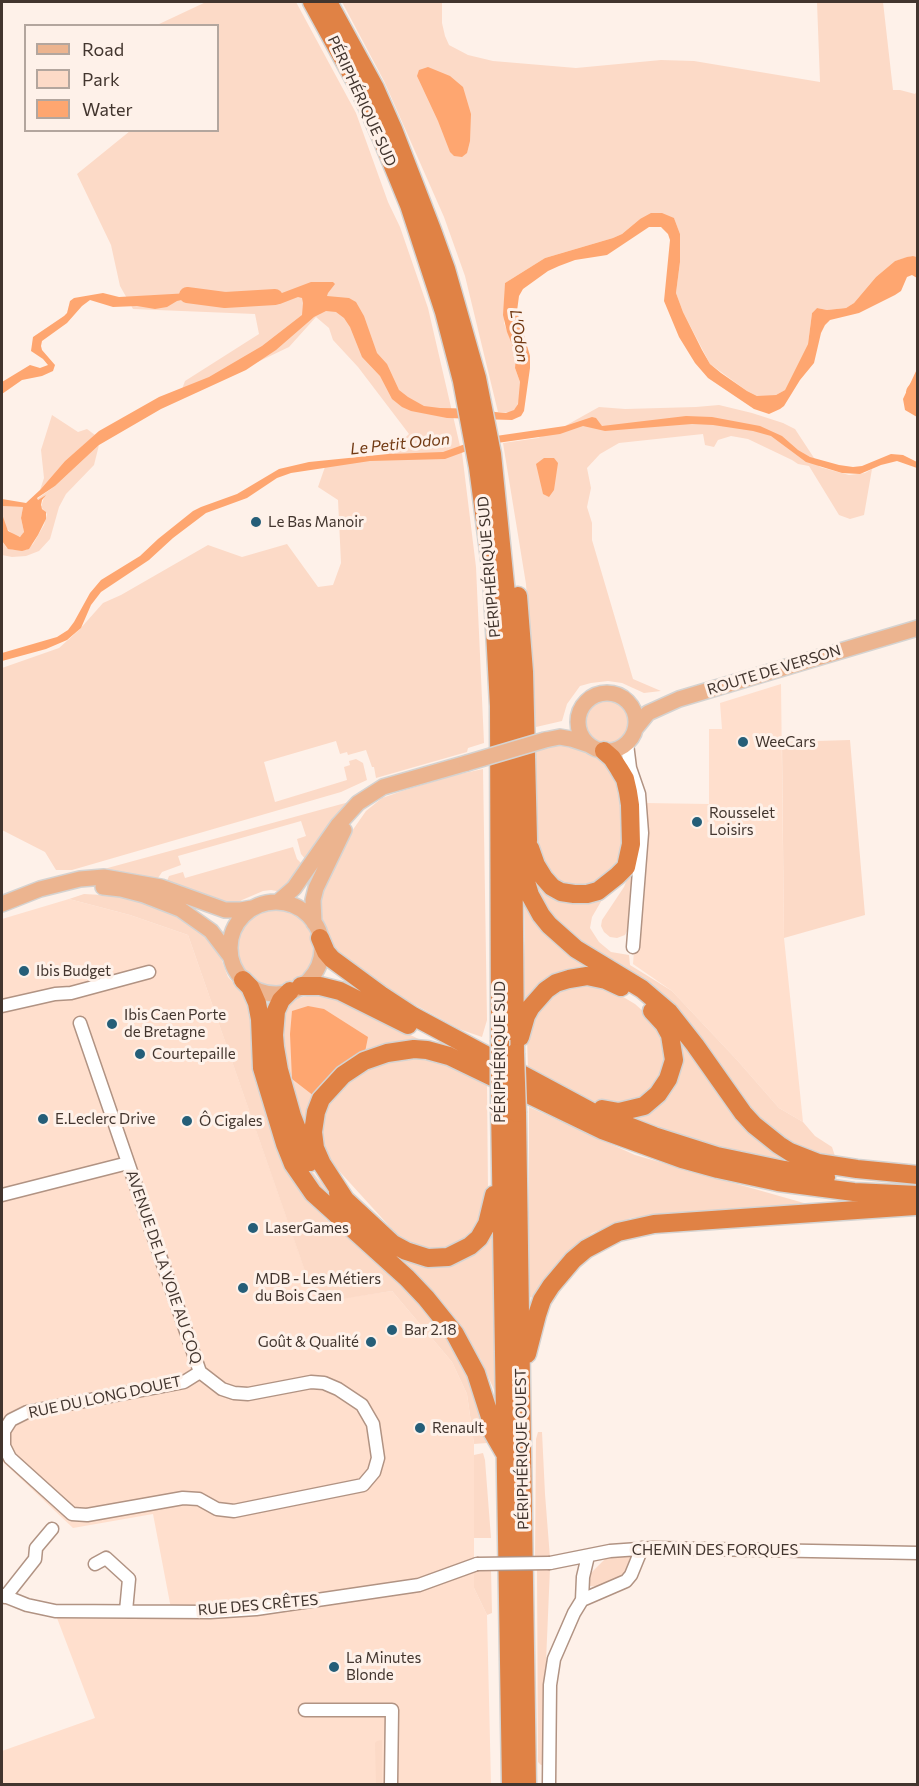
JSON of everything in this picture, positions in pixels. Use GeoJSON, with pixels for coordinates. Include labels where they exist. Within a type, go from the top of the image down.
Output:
{"type":"FeatureCollection","features":[{"type":"Feature","properties":{"kind":"highway","name":"PÉRIPHÉRIQUE SUD"},"geometry":{"type":"LineString","coordinates":[[312,2],[357,86],[409,205],[492,454],[508,615],[512,694],[515,1053],[501,1164]]}},
{"type":"Feature","properties":{"kind":"highway","name":"PÉRIPHÉRIQUE SUD"},"geometry":{"type":"LineString","coordinates":[[328,2],[375,88],[419,193],[446,269],[469,380],[492,574],[499,706],[500,1040],[508,1110]]}},
{"type":"Feature","properties":{"kind":"highway"},"geometry":{"type":"LineString","coordinates":[[492,454],[502,468],[522,626],[528,840],[525,875],[526,885],[535,905],[549,925],[576,950],[642,989],[669,1012],[743,1113],[767,1137],[790,1152],[818,1163],[857,1170],[918,1175]]}},
{"type":"Feature","properties":{"kind":"highway"},"geometry":{"type":"LineString","coordinates":[[528,840],[536,865],[544,878],[552,887],[561,892],[587,894],[597,891],[610,883],[626,867],[631,844],[630,805],[625,779],[612,758],[597,748]]}},
{"type":"Feature","properties":{"kind":"highway"},"geometry":{"type":"LineString","coordinates":[[317,930],[326,952],[332,959],[381,995],[413,1016],[592,1112],[654,1136],[717,1156],[844,1180],[918,1183]]}},
{"type":"Feature","properties":{"kind":"highway"},"geometry":{"type":"LineString","coordinates":[[515,1053],[526,1016],[537,998],[556,983],[578,977],[587,976],[606,980],[628,992],[650,1008],[670,1035],[674,1060],[671,1072],[664,1087],[644,1106],[619,1112],[603,1110],[543,1086]]}},
{"type":"Feature","properties":{"kind":"highway"},"geometry":{"type":"LineString","coordinates":[[243,980],[250,987],[257,1003],[262,1068],[281,1133],[293,1164],[313,1193],[407,1278],[455,1334],[476,1373],[493,1433],[506,1455]]}},
{"type":"Feature","properties":{"kind":"highway"},"geometry":{"type":"LineString","coordinates":[[501,1164],[487,1224],[479,1238],[470,1246],[448,1257],[428,1258],[393,1244],[319,1176],[308,1158],[292,1116],[279,1070],[274,1035],[276,1011],[281,1000],[295,989],[308,985],[331,988],[359,999],[567,1114]]}},
{"type":"Feature","properties":{"kind":"highway"},"geometry":{"type":"LineString","coordinates":[[346,1201],[322,1164],[315,1148],[313,1132],[321,1099],[343,1075],[364,1061],[387,1053],[414,1049],[438,1053],[467,1063],[602,1130],[682,1159],[740,1174],[816,1188],[918,1195]]}},
{"type":"Feature","properties":{"kind":"highway","name":"PÉRIPHÉRIQUE OUEST"},"geometry":{"type":"LineString","coordinates":[[508,1110],[521,1369],[527,1785]]}},
{"type":"Feature","properties":{"kind":"highway","name":"PÉRIPHÉRIQUE OUEST"},"geometry":{"type":"LineString","coordinates":[[501,1164],[511,1785]]}},
{"type":"Feature","properties":{"kind":"highway"},"geometry":{"type":"LineString","coordinates":[[521,1369],[531,1343],[542,1300],[551,1286],[580,1255],[618,1232],[654,1224],[918,1206]]}},
{"type":"Feature","properties":{"kind":"main road","name":"ROUTE DE VERSON"},"geometry":{"type":"LineString","coordinates":[[635,729],[648,713],[679,699],[918,628]]}},
{"type":"Feature","properties":{"kind":"main road"},"geometry":{"type":"LineString","coordinates":[[278,902],[294,888],[347,813],[376,791],[560,737],[571,738],[597,748],[620,748],[632,737],[636,719],[628,702],[619,696],[609,693],[598,695],[589,700],[582,708],[578,718],[569,726],[546,740]]}},
{"type":"Feature","properties":{"kind":"main road","name":"ROUTE DE VERSON"},"geometry":{"type":"LineString","coordinates":[[628,702],[679,699]]}},
{"type":"Feature","properties":{"kind":"main road"},"geometry":{"type":"LineString","coordinates":[[578,718],[582,737],[597,748]]}},
{"type":"Feature","properties":{"kind":"main road"},"geometry":{"type":"LineString","coordinates":[[2,911],[74,889],[103,887],[144,895],[180,909],[211,932],[230,956],[243,980],[260,991],[270,993],[295,989],[314,973],[321,956],[313,900],[316,888],[346,827],[366,804],[397,784]]}},
{"type":"Feature","properties":{"kind":"main road"},"geometry":{"type":"LineString","coordinates":[[2,904],[40,889],[97,877],[161,887],[225,910],[241,910],[265,903],[289,904],[307,914],[317,930]]}},
{"type":"Feature","properties":{"kind":"main road"},"geometry":{"type":"LineString","coordinates":[[230,956],[232,934],[243,915],[252,908]]}},
{"type":"Feature","properties":{"kind":"street"},"geometry":{"type":"LineString","coordinates":[[627,744],[630,768],[639,794],[642,833],[633,947]]}},
{"type":"Feature","properties":{"kind":"street"},"geometry":{"type":"LineString","coordinates":[[2,1006],[55,993],[71,993],[149,972]]}},
{"type":"Feature","properties":{"kind":"street","name":"AVENUE DE LA VOIE AU COQ"},"geometry":{"type":"LineString","coordinates":[[80,1023],[200,1372]]}},
{"type":"Feature","properties":{"kind":"street","name":"AVENUE DE LA VOIE AU COQ"},"geometry":{"type":"LineString","coordinates":[[2,1195],[128,1163]]}},
{"type":"Feature","properties":{"kind":"street","name":"RUE DU LONG DOUET"},"geometry":{"type":"LineString","coordinates":[[200,1372],[222,1389],[234,1393],[248,1394],[311,1382],[324,1383],[338,1389],[362,1405],[373,1424],[378,1458],[374,1472],[363,1485],[234,1511],[217,1509],[200,1499],[183,1498],[87,1515],[72,1514],[10,1458],[4,1446],[4,1431],[11,1420],[27,1412],[184,1382],[200,1372]]}},
{"type":"Feature","properties":{"kind":"street"},"geometry":{"type":"LineString","coordinates":[[3,1596],[35,1558],[36,1548],[51,1529]]}},
{"type":"Feature","properties":{"kind":"street"},"geometry":{"type":"LineString","coordinates":[[582,1600],[626,1581],[631,1575],[642,1548]]}},
{"type":"Feature","properties":{"kind":"street","name":"CHEMIN DES FORQUES"},"geometry":{"type":"LineString","coordinates":[[477,1564],[550,1563],[610,1551],[642,1548],[918,1553]]}},
{"type":"Feature","properties":{"kind":"street"},"geometry":{"type":"LineString","coordinates":[[549,1785],[551,1672],[554,1659],[582,1600],[582,1577],[588,1556]]}},
{"type":"Feature","properties":{"kind":"street"},"geometry":{"type":"LineString","coordinates":[[95,1564],[106,1558],[129,1579],[126,1611]]}},
{"type":"Feature","properties":{"kind":"street","name":"RUE DES CRÊTES"},"geometry":{"type":"LineString","coordinates":[[3,1596],[27,1605],[55,1611],[210,1612],[256,1609],[419,1585],[477,1564]]}},
{"type":"Feature","properties":{"kind":"street"},"geometry":{"type":"LineString","coordinates":[[305,1710],[392,1710],[391,1785]]}},
{"type":"Feature","properties":{"kind":"shaded area"},"geometry":{"type":"Polygon","coordinates":[[[781,684],[784,938],[803,1122],[779,1108],[672,991],[633,964],[645,803],[709,804],[709,729],[722,729],[720,703],[781,684]]]}},
{"type":"Feature","properties":{"kind":"shaded area"},"geometry":{"type":"Polygon","coordinates":[[[69,899],[130,915],[188,935],[316,1302],[392,1291],[452,1362],[467,1394],[474,1444],[474,1588],[487,1615],[491,1784],[2,1784],[2,1751],[95,1718],[57,1618],[173,1619],[153,1514],[73,1528],[2,1461],[2,919],[69,899]]]}},
{"type":"Feature","properties":{"kind":"green space"},"geometry":{"type":"Polygon","coordinates":[[[206,2],[296,2],[356,113],[428,308],[460,446],[448,451],[462,453],[476,567],[484,743],[468,748],[467,752],[376,778],[374,767],[372,767],[366,750],[348,755],[347,752],[340,754],[336,741],[264,762],[275,802],[347,780],[344,767],[350,765],[349,761],[356,759],[363,763],[367,780],[341,792],[72,870],[56,870],[45,852],[2,830],[2,668],[59,648],[103,603],[208,545],[242,557],[287,544],[318,587],[333,585],[341,563],[338,500],[318,487],[326,464],[433,453],[388,454],[409,434],[358,367],[333,340],[329,328],[316,317],[289,347],[178,400],[185,381],[259,334],[255,314],[133,309],[120,286],[111,245],[77,174],[129,132],[219,132],[219,24],[159,24],[206,2]]]}},
{"type":"Feature","properties":{"kind":"green space"},"geometry":{"type":"Polygon","coordinates":[[[342,2],[442,2],[442,23],[449,45],[468,55],[493,61],[576,68],[661,60],[694,61],[820,82],[817,2],[883,2],[893,90],[915,94],[917,91],[917,257],[912,256],[895,261],[876,277],[854,303],[846,308],[827,310],[817,308],[812,313],[808,344],[785,390],[776,395],[757,396],[710,364],[683,312],[676,293],[680,262],[680,234],[674,218],[640,219],[622,234],[545,258],[505,283],[504,323],[516,354],[515,368],[520,382],[520,398],[511,413],[498,412],[465,276],[444,217],[384,81],[342,2]]]}},
{"type":"Feature","properties":{"kind":"green space"},"geometry":{"type":"Polygon","coordinates":[[[719,405],[752,413],[795,429],[820,467],[849,475],[865,473],[872,469],[864,515],[850,519],[839,515],[809,466],[798,464],[748,439],[731,436],[718,440],[714,447],[705,445],[703,434],[619,443],[600,454],[587,468],[591,488],[587,507],[592,523],[592,540],[633,679],[661,691],[644,693],[622,683],[608,681],[580,686],[567,704],[562,721],[536,727],[526,584],[503,443],[538,438],[599,407],[625,409],[719,405]]]}},
{"type":"Feature","properties":{"kind":"green space"},"geometry":{"type":"Polygon","coordinates":[[[52,415],[78,432],[87,429],[95,435],[65,461],[40,490],[44,478],[41,450],[52,415]]]}},
{"type":"Feature","properties":{"kind":"green space"},"geometry":{"type":"Polygon","coordinates":[[[99,445],[94,465],[66,494],[59,507],[50,539],[39,551],[26,556],[2,555],[2,541],[6,547],[13,550],[26,550],[33,544],[44,525],[47,514],[41,507],[44,497],[37,499],[55,486],[99,445]]]}},
{"type":"Feature","properties":{"kind":"green space"},"geometry":{"type":"Polygon","coordinates":[[[2,506],[23,507],[21,518],[24,532],[22,536],[14,535],[6,528],[2,506]]]}},
{"type":"Feature","properties":{"kind":"green space"},"geometry":{"type":"Polygon","coordinates":[[[607,699],[623,705],[629,721],[623,737],[607,743],[591,737],[585,721],[591,705],[607,699]]]}},
{"type":"Feature","properties":{"kind":"green space"},"geometry":{"type":"Polygon","coordinates":[[[850,740],[865,915],[784,938],[782,742],[850,740]]]}},
{"type":"Feature","properties":{"kind":"green space"},"geometry":{"type":"Polygon","coordinates":[[[556,743],[578,747],[608,764],[620,789],[624,820],[621,846],[615,867],[603,881],[574,889],[554,880],[536,846],[534,750],[556,743]]]}},
{"type":"Feature","properties":{"kind":"green space"},"geometry":{"type":"Polygon","coordinates":[[[483,769],[487,1020],[482,1037],[459,1029],[355,968],[331,948],[325,923],[317,910],[319,890],[352,831],[366,811],[382,798],[455,775],[483,769]]]}},
{"type":"Feature","properties":{"kind":"green space"},"geometry":{"type":"Polygon","coordinates":[[[349,802],[306,860],[301,854],[297,839],[306,836],[301,821],[178,856],[181,865],[162,872],[158,878],[104,871],[104,869],[349,802]]]}},
{"type":"Feature","properties":{"kind":"green space"},"geometry":{"type":"Polygon","coordinates":[[[293,847],[297,859],[305,867],[282,892],[263,891],[231,905],[167,881],[169,876],[183,872],[185,878],[293,847]]]}},
{"type":"Feature","properties":{"kind":"green space"},"geometry":{"type":"Polygon","coordinates":[[[634,861],[631,923],[625,935],[617,938],[610,937],[601,926],[602,920],[624,887],[634,861]]]}},
{"type":"Feature","properties":{"kind":"green space"},"geometry":{"type":"Polygon","coordinates":[[[539,882],[606,893],[592,917],[590,928],[599,942],[611,952],[629,955],[630,965],[672,991],[779,1108],[803,1122],[815,1136],[832,1147],[836,1159],[806,1152],[782,1140],[760,1120],[690,1023],[670,1002],[573,938],[556,922],[544,906],[535,885],[539,882]]]}},
{"type":"Feature","properties":{"kind":"green space"},"geometry":{"type":"Polygon","coordinates":[[[84,894],[121,896],[174,914],[204,936],[218,950],[228,977],[246,996],[253,1022],[251,1061],[279,1154],[288,1173],[303,1195],[326,1219],[394,1278],[425,1308],[445,1333],[466,1367],[482,1410],[487,1443],[474,1444],[467,1394],[452,1362],[392,1291],[316,1303],[188,935],[130,915],[69,899],[84,894]]]}},
{"type":"Feature","properties":{"kind":"green space"},"geometry":{"type":"Polygon","coordinates":[[[524,896],[610,974],[531,993],[526,998],[522,996],[525,939],[524,896]]]}},
{"type":"Feature","properties":{"kind":"green space"},"geometry":{"type":"Polygon","coordinates":[[[275,908],[290,911],[303,919],[311,932],[314,947],[311,962],[303,975],[290,983],[275,986],[260,983],[247,975],[239,962],[236,947],[239,932],[247,919],[260,911],[275,908]]]}},
{"type":"Feature","properties":{"kind":"green space"},"geometry":{"type":"Polygon","coordinates":[[[577,985],[597,985],[615,992],[635,1004],[653,1020],[661,1033],[666,1057],[660,1083],[633,1105],[600,1105],[528,1070],[527,1038],[533,1017],[558,989],[577,985]]]}},
{"type":"Feature","properties":{"kind":"green space"},"geometry":{"type":"Polygon","coordinates":[[[316,994],[331,997],[425,1042],[357,1057],[327,1078],[314,1096],[307,1140],[279,1038],[283,1006],[294,999],[316,994]]]}},
{"type":"Feature","properties":{"kind":"green space"},"geometry":{"type":"Polygon","coordinates":[[[668,1022],[742,1116],[835,1170],[756,1159],[619,1117],[663,1096],[668,1022]]]}},
{"type":"Feature","properties":{"kind":"green space"},"geometry":{"type":"Polygon","coordinates":[[[406,1057],[437,1060],[487,1083],[488,1193],[478,1230],[455,1248],[425,1251],[401,1239],[330,1161],[323,1144],[322,1118],[338,1088],[359,1072],[406,1057]]]}},
{"type":"Feature","properties":{"kind":"green space"},"geometry":{"type":"Polygon","coordinates":[[[529,1107],[635,1155],[811,1205],[631,1218],[592,1233],[563,1260],[536,1298],[529,1297],[529,1107]]]}},
{"type":"Feature","properties":{"kind":"green space"},"geometry":{"type":"Polygon","coordinates":[[[306,1163],[318,1179],[408,1261],[425,1266],[442,1267],[459,1263],[474,1254],[490,1234],[493,1236],[495,1392],[481,1360],[457,1320],[426,1287],[304,1173],[306,1163]]]}},
{"type":"Feature","properties":{"kind":"green space"},"geometry":{"type":"Polygon","coordinates":[[[538,1432],[542,1432],[550,1558],[535,1558],[536,1439],[538,1432]]]}},
{"type":"Feature","properties":{"kind":"green space"},"geometry":{"type":"Polygon","coordinates":[[[483,1453],[491,1538],[474,1538],[474,1455],[483,1453]]]}},
{"type":"Feature","properties":{"kind":"green space"},"geometry":{"type":"Polygon","coordinates":[[[630,1555],[632,1561],[627,1574],[603,1587],[588,1586],[588,1576],[607,1557],[630,1555]]]}},
{"type":"Feature","properties":{"kind":"green space"},"geometry":{"type":"Polygon","coordinates":[[[537,1568],[550,1568],[544,1765],[538,1762],[537,1568]]]}},
{"type":"Feature","properties":{"kind":"green space"},"geometry":{"type":"Polygon","coordinates":[[[491,1569],[492,1613],[487,1615],[474,1588],[474,1570],[491,1569]]]}},
{"type":"Feature","properties":{"kind":"green space"},"geometry":{"type":"Polygon","coordinates":[[[382,1740],[382,1784],[376,1784],[375,1743],[382,1740]]]}},
{"type":"Feature","properties":{"kind":"water"},"geometry":{"type":"Polygon","coordinates":[[[428,67],[450,76],[463,87],[471,114],[470,141],[467,153],[462,157],[454,156],[450,152],[417,76],[419,70],[428,67]]]}},
{"type":"Feature","properties":{"kind":"water"},"geometry":{"type":"Polygon","coordinates":[[[651,213],[662,213],[674,218],[680,234],[680,262],[676,293],[683,312],[710,364],[757,396],[776,395],[785,390],[808,344],[812,313],[817,308],[827,310],[846,308],[854,303],[876,277],[895,261],[907,257],[917,257],[917,278],[912,275],[907,277],[901,291],[859,313],[830,320],[821,333],[814,363],[784,406],[769,414],[754,409],[708,378],[695,363],[679,337],[664,301],[670,240],[661,227],[649,227],[607,255],[575,260],[559,266],[523,289],[519,296],[517,311],[530,356],[530,368],[524,411],[521,416],[512,420],[447,418],[402,407],[392,399],[380,376],[362,357],[344,318],[336,312],[326,311],[314,317],[276,350],[246,370],[161,409],[99,445],[55,486],[37,498],[38,500],[46,495],[41,505],[46,512],[46,519],[29,549],[22,551],[8,549],[2,541],[2,514],[8,531],[20,537],[24,532],[21,518],[23,507],[2,506],[2,499],[26,503],[65,461],[99,431],[159,397],[209,377],[262,346],[302,315],[303,303],[302,298],[298,297],[280,304],[226,306],[186,299],[155,309],[137,306],[113,307],[90,300],[67,323],[42,341],[42,350],[55,365],[53,371],[22,380],[2,394],[2,382],[30,365],[40,368],[48,365],[31,351],[33,337],[64,316],[70,301],[74,298],[103,293],[119,297],[190,293],[224,301],[274,296],[311,282],[333,282],[335,284],[327,296],[349,298],[356,302],[364,316],[377,353],[387,364],[399,390],[408,397],[424,406],[488,409],[506,413],[514,410],[518,404],[520,382],[515,368],[516,354],[503,315],[505,283],[545,258],[622,234],[651,213]]]}},
{"type":"Feature","properties":{"kind":"water"},"geometry":{"type":"Polygon","coordinates":[[[917,369],[917,392],[913,400],[917,405],[917,417],[905,410],[903,399],[917,369]]]}},
{"type":"Feature","properties":{"kind":"water"},"geometry":{"type":"Polygon","coordinates":[[[686,416],[712,417],[760,426],[782,436],[810,457],[839,465],[862,466],[891,454],[903,455],[917,462],[917,468],[897,461],[860,474],[842,473],[806,462],[771,436],[753,431],[692,424],[605,431],[583,426],[560,434],[483,445],[445,459],[370,461],[291,473],[277,478],[247,498],[206,513],[149,560],[101,592],[91,605],[81,628],[67,640],[46,649],[2,661],[2,653],[57,637],[68,630],[90,593],[101,580],[140,556],[193,511],[237,494],[279,469],[309,462],[388,454],[443,452],[482,438],[565,426],[592,417],[596,418],[602,426],[686,416]]]}},
{"type":"Feature","properties":{"kind":"water"},"geometry":{"type":"Polygon","coordinates":[[[544,458],[554,458],[558,463],[554,490],[549,497],[543,494],[536,464],[544,458]]]}},
{"type":"Feature","properties":{"kind":"water"},"geometry":{"type":"Polygon","coordinates":[[[308,1006],[324,1009],[368,1037],[365,1052],[327,1078],[314,1096],[292,1079],[290,1034],[292,1011],[308,1006]]]}},
{"type":"Feature","properties":{"kind":"waterway","name":"L'Odon"},"geometry":{"type":"LineString","coordinates":[[187,295],[225,300],[275,297]]}},
{"type":"Feature","properties":{"kind":"waterway","name":"L'Odon"},"geometry":{"type":"LineString","coordinates":[[918,387],[914,392],[914,400],[918,405]]}},
{"type":"Feature","properties":{"kind":"place","name":"Le Bas Manoir"},"geometry":{"type":"Point","coordinates":[256,522]}},
{"type":"Feature","properties":{"kind":"place","name":"WeeCars"},"geometry":{"type":"Point","coordinates":[743,742]}},
{"type":"Feature","properties":{"kind":"place","name":"Rousselet Loisirs"},"geometry":{"type":"Point","coordinates":[697,822]}},
{"type":"Feature","properties":{"kind":"place","name":"Ibis Budget"},"geometry":{"type":"Point","coordinates":[24,971]}},
{"type":"Feature","properties":{"kind":"place","name":"Ibis Caen Porte de Bretagne"},"geometry":{"type":"Point","coordinates":[112,1024]}},
{"type":"Feature","properties":{"kind":"place","name":"Courtepaille"},"geometry":{"type":"Point","coordinates":[140,1054]}},
{"type":"Feature","properties":{"kind":"place","name":"E.Leclerc Drive"},"geometry":{"type":"Point","coordinates":[43,1119]}},
{"type":"Feature","properties":{"kind":"place","name":"Ô Cigales"},"geometry":{"type":"Point","coordinates":[187,1121]}},
{"type":"Feature","properties":{"kind":"place","name":"LaserGames"},"geometry":{"type":"Point","coordinates":[253,1228]}},
{"type":"Feature","properties":{"kind":"place","name":"MDB - Les Métiers du Bois Caen"},"geometry":{"type":"Point","coordinates":[243,1288]}},
{"type":"Feature","properties":{"kind":"place","name":"Bar 2.18"},"geometry":{"type":"Point","coordinates":[392,1330]}},
{"type":"Feature","properties":{"kind":"place","name":"Goût & Qualité"},"geometry":{"type":"Point","coordinates":[371,1342]}},
{"type":"Feature","properties":{"kind":"place","name":"Renault"},"geometry":{"type":"Point","coordinates":[420,1428]}},
{"type":"Feature","properties":{"kind":"place","name":"La Minutes Blonde"},"geometry":{"type":"Point","coordinates":[334,1667]}},
{"type":"Feature","properties":{"kind":"water label","name":"Le Petit Odon"},"geometry":{"type":"Point","coordinates":[400,444]}}]}
